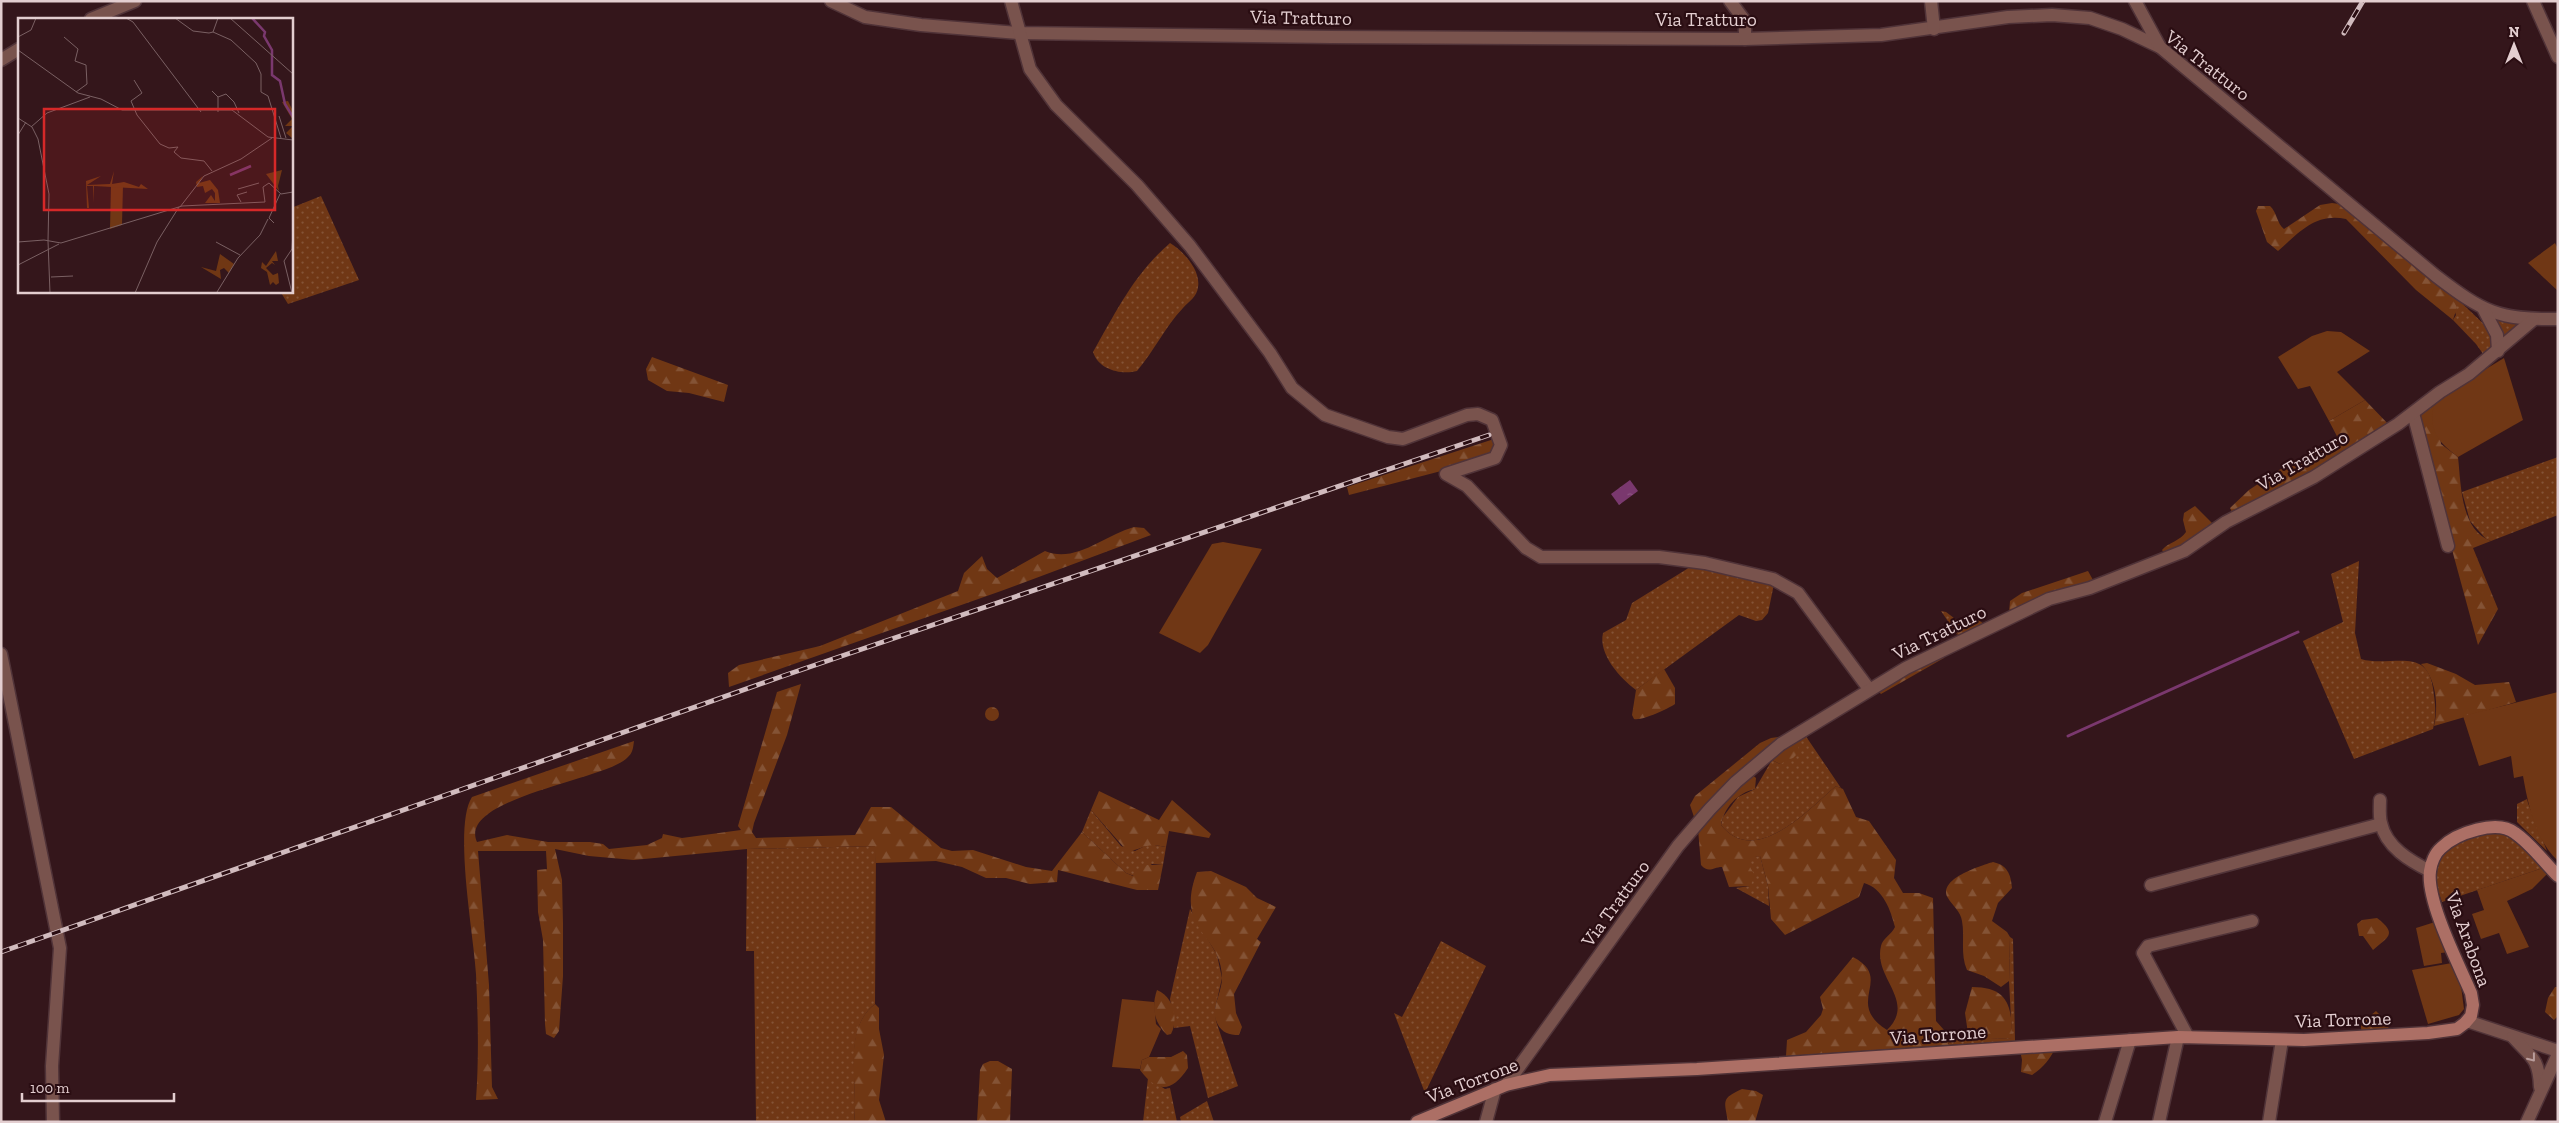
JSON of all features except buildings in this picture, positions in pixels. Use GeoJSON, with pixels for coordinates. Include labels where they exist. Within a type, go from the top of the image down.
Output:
{"type":"FeatureCollection","features":[{"type":"Feature","properties":{"kind":"main road","name":"Via Arabona"},"geometry":{"type":"LineString","coordinates":[[2466,1021],[2471,1016],[2472,994],[2435,905],[2430,886],[2430,871],[2434,857],[2452,839],[2494,827],[2504,827],[2515,832],[2558,876]]}},
{"type":"Feature","properties":{"kind":"main road","name":"Via Torrone"},"geometry":{"type":"LineString","coordinates":[[1417,1122],[1501,1087],[1550,1075],[1696,1069],[2183,1037],[2282,1040],[2428,1033],[2457,1028],[2466,1021]]}},
{"type":"Feature","properties":{"kind":"street"},"geometry":{"type":"LineString","coordinates":[[94,18],[136,1]]}},
{"type":"Feature","properties":{"kind":"street","name":"Via Tratturo"},"geometry":{"type":"LineString","coordinates":[[831,1],[865,17],[922,25],[1019,33],[1745,39],[1881,35],[2008,17],[2052,15],[2090,18],[2122,29],[2160,47],[2471,303],[2484,310],[2514,318],[2533,320],[2558,319]]}},
{"type":"Feature","properties":{"kind":"street"},"geometry":{"type":"LineString","coordinates":[[1011,1],[1030,69],[1056,105],[1154,205],[1195,253],[1270,353],[1292,388],[1325,415],[1388,437],[1403,439],[1467,415],[1478,414],[1492,420],[1501,446],[1495,458],[1446,474],[1467,486],[1526,548],[1541,557],[1668,558],[1705,563],[1773,580],[1798,593],[1870,689]]}},
{"type":"Feature","properties":{"kind":"street"},"geometry":{"type":"LineString","coordinates":[[1730,1],[1745,21],[1745,39]]}},
{"type":"Feature","properties":{"kind":"street"},"geometry":{"type":"LineString","coordinates":[[1931,1],[1934,29]]}},
{"type":"Feature","properties":{"kind":"street"},"geometry":{"type":"LineString","coordinates":[[2135,1],[2160,47]]}},
{"type":"Feature","properties":{"kind":"street"},"geometry":{"type":"LineString","coordinates":[[2533,1],[2558,58]]}},
{"type":"Feature","properties":{"kind":"street"},"geometry":{"type":"LineString","coordinates":[[2122,29],[2143,18]]}},
{"type":"Feature","properties":{"kind":"street"},"geometry":{"type":"LineString","coordinates":[[1,60],[18,50]]}},
{"type":"Feature","properties":{"kind":"street"},"geometry":{"type":"LineString","coordinates":[[2484,310],[2497,335],[2498,351]]}},
{"type":"Feature","properties":{"kind":"street","name":"Via Tratturo"},"geometry":{"type":"LineString","coordinates":[[1501,1087],[1678,846],[1710,808],[1736,782],[1781,744],[1906,668],[2049,599],[2090,588],[2184,551],[2226,522],[2314,477],[2413,413],[2498,351],[2533,320]]}},
{"type":"Feature","properties":{"kind":"street"},"geometry":{"type":"LineString","coordinates":[[2413,413],[2448,546]]}},
{"type":"Feature","properties":{"kind":"street"},"geometry":{"type":"LineString","coordinates":[[1,654],[60,948],[52,1066],[53,1122]]}},
{"type":"Feature","properties":{"kind":"street"},"geometry":{"type":"LineString","coordinates":[[2380,800],[2381,824],[2406,858],[2430,871]]}},
{"type":"Feature","properties":{"kind":"street"},"geometry":{"type":"LineString","coordinates":[[2151,885],[2381,824]]}},
{"type":"Feature","properties":{"kind":"street"},"geometry":{"type":"LineString","coordinates":[[2159,1122],[2183,1037],[2143,953],[2148,946],[2252,921]]}},
{"type":"Feature","properties":{"kind":"street"},"geometry":{"type":"LineString","coordinates":[[2466,1021],[2509,1033],[2558,1053],[2527,1122]]}},
{"type":"Feature","properties":{"kind":"street"},"geometry":{"type":"LineString","coordinates":[[2509,1033],[2538,1064],[2542,1088]]}},
{"type":"Feature","properties":{"kind":"street"},"geometry":{"type":"LineString","coordinates":[[2105,1122],[2130,1040]]}},
{"type":"Feature","properties":{"kind":"street"},"geometry":{"type":"LineString","coordinates":[[2269,1122],[2282,1040]]}},
{"type":"Feature","properties":{"kind":"street"},"geometry":{"type":"LineString","coordinates":[[1486,1122],[1501,1087]]}},
{"type":"Feature","properties":{"kind":"shaded area"},"geometry":{"type":"Polygon","coordinates":[[[321,196],[359,280],[288,304],[281,292],[292,292],[292,208],[321,196]]]}},
{"type":"Feature","properties":{"kind":"shaded area"},"geometry":{"type":"Polygon","coordinates":[[[1170,243],[1185,256],[1194,268],[1198,281],[1196,294],[1171,323],[1137,371],[1111,370],[1100,363],[1093,352],[1136,281],[1146,267],[1170,243]]]}},
{"type":"Feature","properties":{"kind":"shaded area"},"geometry":{"type":"Polygon","coordinates":[[[2555,243],[2558,249],[2558,291],[2528,263],[2555,243]]]}},
{"type":"Feature","properties":{"kind":"shaded area"},"geometry":{"type":"Polygon","coordinates":[[[2447,289],[2492,332],[2496,345],[2486,358],[2476,344],[2453,320],[2456,315],[2447,289]]]}},
{"type":"Feature","properties":{"kind":"shaded area"},"geometry":{"type":"Polygon","coordinates":[[[2493,317],[2517,322],[2517,325],[2506,336],[2502,335],[2493,317]]]}},
{"type":"Feature","properties":{"kind":"shaded area"},"geometry":{"type":"Polygon","coordinates":[[[2327,331],[2341,332],[2370,351],[2337,372],[2365,400],[2329,421],[2310,386],[2298,389],[2278,357],[2312,336],[2327,331]]]}},
{"type":"Feature","properties":{"kind":"shaded area"},"geometry":{"type":"Polygon","coordinates":[[[2504,358],[2523,420],[2458,457],[2444,445],[2435,433],[2432,418],[2435,400],[2504,358]]]}},
{"type":"Feature","properties":{"kind":"shaded area"},"geometry":{"type":"Polygon","coordinates":[[[2558,457],[2558,515],[2491,541],[2486,539],[2470,521],[2462,492],[2558,457]]]}},
{"type":"Feature","properties":{"kind":"shaded area"},"geometry":{"type":"Polygon","coordinates":[[[1223,542],[1262,549],[1208,645],[1200,653],[1159,633],[1212,544],[1223,542]]]}},
{"type":"Feature","properties":{"kind":"shaded area"},"geometry":{"type":"Polygon","coordinates":[[[2359,561],[2355,633],[2361,659],[2415,662],[2423,667],[2429,675],[2433,688],[2435,713],[2433,729],[2354,759],[2303,641],[2343,622],[2331,574],[2359,561]]]}},
{"type":"Feature","properties":{"kind":"shaded area"},"geometry":{"type":"Polygon","coordinates":[[[1695,564],[1774,584],[1768,613],[1762,620],[1756,621],[1739,615],[1636,690],[1623,679],[1607,657],[1602,641],[1603,633],[1626,620],[1632,603],[1695,564]]]}},
{"type":"Feature","properties":{"kind":"shaded area"},"geometry":{"type":"Polygon","coordinates":[[[1941,611],[1946,612],[1958,621],[1956,627],[1958,636],[1941,611]]]}},
{"type":"Feature","properties":{"kind":"shaded area"},"geometry":{"type":"Polygon","coordinates":[[[2558,692],[2558,861],[2550,853],[2534,822],[2523,776],[2514,778],[2511,756],[2479,766],[2463,716],[2558,692]]]}},
{"type":"Feature","properties":{"kind":"shaded area"},"geometry":{"type":"Polygon","coordinates":[[[1805,735],[1841,788],[1836,786],[1781,831],[1765,838],[1749,840],[1735,837],[1721,825],[1723,817],[1738,797],[1755,789],[1772,760],[1780,764],[1797,739],[1805,735]]]}},
{"type":"Feature","properties":{"kind":"shaded area"},"geometry":{"type":"Polygon","coordinates":[[[2527,799],[2547,851],[2517,822],[2517,804],[2527,799]]]}},
{"type":"Feature","properties":{"kind":"shaded area"},"geometry":{"type":"Polygon","coordinates":[[[1091,810],[1121,846],[1135,851],[1149,844],[1166,847],[1163,865],[1152,864],[1134,876],[1126,873],[1082,832],[1091,810]]]}},
{"type":"Feature","properties":{"kind":"shaded area"},"geometry":{"type":"Polygon","coordinates":[[[2493,832],[2508,833],[2546,867],[2442,902],[2434,876],[2434,867],[2437,859],[2450,847],[2458,843],[2493,832]]]}},
{"type":"Feature","properties":{"kind":"shaded area"},"geometry":{"type":"Polygon","coordinates":[[[876,846],[875,1004],[865,1015],[858,1028],[855,1043],[854,1122],[756,1122],[754,951],[746,951],[747,849],[876,846]]]}},
{"type":"Feature","properties":{"kind":"shaded area"},"geometry":{"type":"Polygon","coordinates":[[[1760,856],[1768,886],[1769,906],[1736,888],[1750,886],[1750,857],[1760,856]]]}},
{"type":"Feature","properties":{"kind":"shaded area"},"geometry":{"type":"Polygon","coordinates":[[[2546,867],[2549,872],[2532,889],[2507,901],[2529,947],[2507,954],[2499,933],[2481,939],[2472,914],[2484,910],[2477,890],[2546,867]]]}},
{"type":"Feature","properties":{"kind":"shaded area"},"geometry":{"type":"Polygon","coordinates":[[[1190,909],[1217,955],[1222,978],[1215,1009],[1216,1021],[1238,1086],[1208,1098],[1190,1026],[1174,1028],[1170,999],[1190,909]]]}},
{"type":"Feature","properties":{"kind":"shaded area"},"geometry":{"type":"Polygon","coordinates":[[[2435,922],[2449,952],[2441,953],[2442,963],[2424,966],[2416,928],[2435,922]]]}},
{"type":"Feature","properties":{"kind":"shaded area"},"geometry":{"type":"Polygon","coordinates":[[[2010,937],[2013,939],[2015,1041],[1949,1045],[1948,1040],[2012,1038],[2009,981],[2010,937]]]}},
{"type":"Feature","properties":{"kind":"shaded area"},"geometry":{"type":"Polygon","coordinates":[[[1441,941],[1486,966],[1425,1093],[1394,1013],[1402,1017],[1441,941]]]}},
{"type":"Feature","properties":{"kind":"shaded area"},"geometry":{"type":"Polygon","coordinates":[[[2452,963],[2461,986],[2464,1009],[2459,1015],[2428,1024],[2412,970],[2452,963]]]}},
{"type":"Feature","properties":{"kind":"shaded area"},"geometry":{"type":"Polygon","coordinates":[[[1122,999],[1154,1002],[1156,1024],[1161,1029],[1149,1057],[1142,1060],[1140,1069],[1112,1067],[1122,999]]]}},
{"type":"Feature","properties":{"kind":"shaded area"},"geometry":{"type":"Polygon","coordinates":[[[1148,1078],[1165,1089],[1170,1088],[1177,1122],[1143,1122],[1148,1078]]]}},
{"type":"Feature","properties":{"kind":"shaded area"},"geometry":{"type":"Polygon","coordinates":[[[1207,1101],[1214,1122],[1181,1122],[1180,1117],[1207,1101]]]}},
{"type":"Feature","properties":{"kind":"green space"},"geometry":{"type":"Polygon","coordinates":[[[2332,203],[2346,205],[2447,289],[2457,307],[2453,320],[2416,290],[2346,219],[2335,218],[2317,221],[2301,231],[2278,251],[2267,242],[2256,211],[2258,206],[2270,206],[2284,229],[2320,205],[2332,203]]]}},
{"type":"Feature","properties":{"kind":"green space"},"geometry":{"type":"Polygon","coordinates":[[[652,357],[728,385],[724,402],[689,393],[667,391],[648,380],[646,369],[652,357]]]}},
{"type":"Feature","properties":{"kind":"green space"},"geometry":{"type":"Polygon","coordinates":[[[2365,400],[2391,427],[2307,475],[2233,514],[2230,508],[2249,490],[2279,470],[2340,442],[2329,421],[2365,400]]]}},
{"type":"Feature","properties":{"kind":"green space"},"geometry":{"type":"Polygon","coordinates":[[[2435,400],[2441,444],[2458,457],[2464,505],[2468,516],[2473,527],[2491,541],[2473,548],[2498,609],[2478,645],[2415,414],[2435,400]]]}},
{"type":"Feature","properties":{"kind":"green space"},"geometry":{"type":"Polygon","coordinates":[[[1494,439],[1495,457],[1349,495],[1347,487],[1494,439]]]}},
{"type":"Feature","properties":{"kind":"green space"},"geometry":{"type":"Polygon","coordinates":[[[2195,506],[2215,526],[2181,548],[2164,553],[2162,550],[2165,547],[2186,532],[2183,520],[2184,513],[2195,506]]]}},
{"type":"Feature","properties":{"kind":"green space"},"geometry":{"type":"Polygon","coordinates":[[[1134,527],[1144,528],[1151,535],[1001,591],[729,687],[728,673],[739,665],[820,646],[958,591],[964,573],[982,556],[987,569],[997,578],[1045,551],[1067,554],[1079,551],[1134,527]]]}},
{"type":"Feature","properties":{"kind":"green space"},"geometry":{"type":"Polygon","coordinates":[[[2088,571],[2093,580],[2009,613],[2010,601],[2022,593],[2088,571]]]}},
{"type":"Feature","properties":{"kind":"green space"},"geometry":{"type":"Polygon","coordinates":[[[1978,620],[1986,625],[1959,638],[1956,627],[1958,621],[1978,620]]]}},
{"type":"Feature","properties":{"kind":"green space"},"geometry":{"type":"Polygon","coordinates":[[[1943,655],[1944,658],[1881,694],[1876,689],[1943,655]]]}},
{"type":"Feature","properties":{"kind":"green space"},"geometry":{"type":"Polygon","coordinates":[[[2427,663],[2456,674],[2475,685],[2509,682],[2516,702],[2434,726],[2436,710],[2435,693],[2430,677],[2421,664],[2427,663]]]}},
{"type":"Feature","properties":{"kind":"green space"},"geometry":{"type":"Polygon","coordinates":[[[1664,669],[1675,688],[1675,704],[1649,716],[1634,719],[1632,715],[1636,690],[1664,669]]]}},
{"type":"Feature","properties":{"kind":"green space"},"geometry":{"type":"Polygon","coordinates":[[[801,684],[787,735],[754,823],[752,832],[756,838],[855,835],[871,807],[891,807],[941,848],[952,851],[973,850],[1026,867],[1052,871],[1082,832],[1126,873],[1133,876],[1147,865],[1163,865],[1158,890],[1137,890],[1058,870],[1057,882],[1030,884],[1006,878],[986,878],[962,867],[936,861],[876,863],[875,846],[747,849],[634,860],[589,856],[555,849],[562,880],[563,976],[559,1031],[554,1038],[546,1034],[543,940],[538,912],[537,870],[547,869],[546,851],[478,851],[489,985],[492,1087],[498,1099],[476,1100],[478,1037],[476,974],[464,856],[464,832],[467,811],[472,797],[634,741],[629,756],[613,766],[536,792],[489,813],[477,827],[477,842],[507,835],[548,842],[590,842],[603,844],[609,849],[647,845],[662,838],[663,834],[682,838],[741,830],[738,826],[777,692],[801,684]]]}},
{"type":"Feature","properties":{"kind":"green space"},"geometry":{"type":"Polygon","coordinates":[[[989,707],[995,707],[999,714],[995,721],[989,721],[985,717],[985,711],[989,707]]]}},
{"type":"Feature","properties":{"kind":"green space"},"geometry":{"type":"Polygon","coordinates":[[[1786,736],[1799,741],[1798,753],[1793,758],[1780,764],[1772,760],[1745,769],[1756,778],[1755,789],[1748,791],[1732,802],[1725,813],[1721,825],[1735,837],[1749,840],[1765,838],[1781,831],[1836,786],[1843,789],[1856,817],[1869,821],[1896,860],[1894,878],[1903,893],[1919,893],[1933,898],[1936,1021],[1944,1030],[1949,1045],[1786,1056],[1787,1040],[1806,1032],[1821,1015],[1823,1009],[1820,997],[1853,957],[1865,965],[1870,974],[1869,1010],[1875,1020],[1887,1030],[1895,1019],[1898,1009],[1880,958],[1882,943],[1895,927],[1885,901],[1871,886],[1864,883],[1859,897],[1785,935],[1771,919],[1768,886],[1760,856],[1750,858],[1750,867],[1755,876],[1750,886],[1729,887],[1722,867],[1709,870],[1701,865],[1698,829],[1690,805],[1695,796],[1760,743],[1771,738],[1786,736]]]}},
{"type":"Feature","properties":{"kind":"green space"},"geometry":{"type":"Polygon","coordinates":[[[1099,791],[1159,820],[1172,800],[1211,834],[1209,838],[1169,831],[1166,847],[1153,845],[1127,851],[1091,810],[1099,791]]]}},
{"type":"Feature","properties":{"kind":"green space"},"geometry":{"type":"Polygon","coordinates":[[[1993,862],[2005,868],[2011,878],[2012,888],[1998,903],[1992,921],[2007,932],[2010,937],[2009,981],[2001,987],[1984,976],[1967,970],[1964,958],[1961,918],[1948,898],[1946,891],[1954,879],[1961,874],[1993,862]]]}},
{"type":"Feature","properties":{"kind":"green space"},"geometry":{"type":"Polygon","coordinates":[[[1211,871],[1246,887],[1257,898],[1276,907],[1257,939],[1261,942],[1234,994],[1236,1013],[1242,1027],[1239,1035],[1226,1033],[1221,1029],[1215,1018],[1222,978],[1220,963],[1215,951],[1195,920],[1191,908],[1191,892],[1197,872],[1211,871]]]}},
{"type":"Feature","properties":{"kind":"green space"},"geometry":{"type":"Polygon","coordinates":[[[2377,918],[2389,932],[2383,942],[2373,950],[2363,936],[2359,936],[2357,924],[2362,920],[2377,918]]]}},
{"type":"Feature","properties":{"kind":"green space"},"geometry":{"type":"Polygon","coordinates":[[[1972,987],[1993,990],[2006,1000],[2011,1017],[2012,1038],[1969,1040],[1965,1013],[1972,987]]]}},
{"type":"Feature","properties":{"kind":"green space"},"geometry":{"type":"Polygon","coordinates":[[[2555,987],[2558,987],[2558,1016],[2554,1020],[2545,1012],[2548,998],[2555,987]]]}},
{"type":"Feature","properties":{"kind":"green space"},"geometry":{"type":"Polygon","coordinates":[[[1157,990],[1167,997],[1173,1009],[1174,1022],[1171,1034],[1167,1035],[1159,1025],[1155,1014],[1154,1003],[1157,990]]]}},
{"type":"Feature","properties":{"kind":"green space"},"geometry":{"type":"Polygon","coordinates":[[[875,1004],[879,1008],[879,1029],[884,1055],[879,1100],[886,1122],[854,1122],[855,1043],[858,1028],[865,1015],[875,1004]]]}},
{"type":"Feature","properties":{"kind":"green space"},"geometry":{"type":"Polygon","coordinates":[[[2376,1011],[2385,1020],[2390,1031],[2362,1032],[2360,1024],[2376,1011]]]}},
{"type":"Feature","properties":{"kind":"green space"},"geometry":{"type":"Polygon","coordinates":[[[2056,1047],[2046,1062],[2032,1075],[2021,1072],[2022,1060],[2020,1050],[2056,1047]]]}},
{"type":"Feature","properties":{"kind":"green space"},"geometry":{"type":"Polygon","coordinates":[[[1183,1051],[1187,1055],[1188,1068],[1171,1086],[1159,1086],[1153,1083],[1140,1070],[1142,1060],[1149,1057],[1171,1057],[1183,1051]]]}},
{"type":"Feature","properties":{"kind":"green space"},"geometry":{"type":"Polygon","coordinates":[[[990,1061],[998,1061],[1012,1069],[1010,1122],[977,1122],[980,1070],[983,1064],[990,1061]]]}},
{"type":"Feature","properties":{"kind":"green space"},"geometry":{"type":"Polygon","coordinates":[[[1742,1089],[1756,1091],[1763,1095],[1755,1122],[1728,1122],[1725,1105],[1727,1098],[1742,1089]]]}},
{"type":"Feature","properties":{"kind":"water"},"geometry":{"type":"Polygon","coordinates":[[[1630,480],[1638,491],[1619,505],[1611,494],[1630,480]]]}},
{"type":"Feature","properties":{"kind":"waterway"},"geometry":{"type":"LineString","coordinates":[[2068,736],[2298,632]]}},
{"type":"Feature","properties":{"kind":"railway"},"geometry":{"type":"LineString","coordinates":[[2344,33],[2363,1]]}},
{"type":"Feature","properties":{"kind":"railway"},"geometry":{"type":"LineString","coordinates":[[1,952],[783,676],[1489,435]]}}]}
